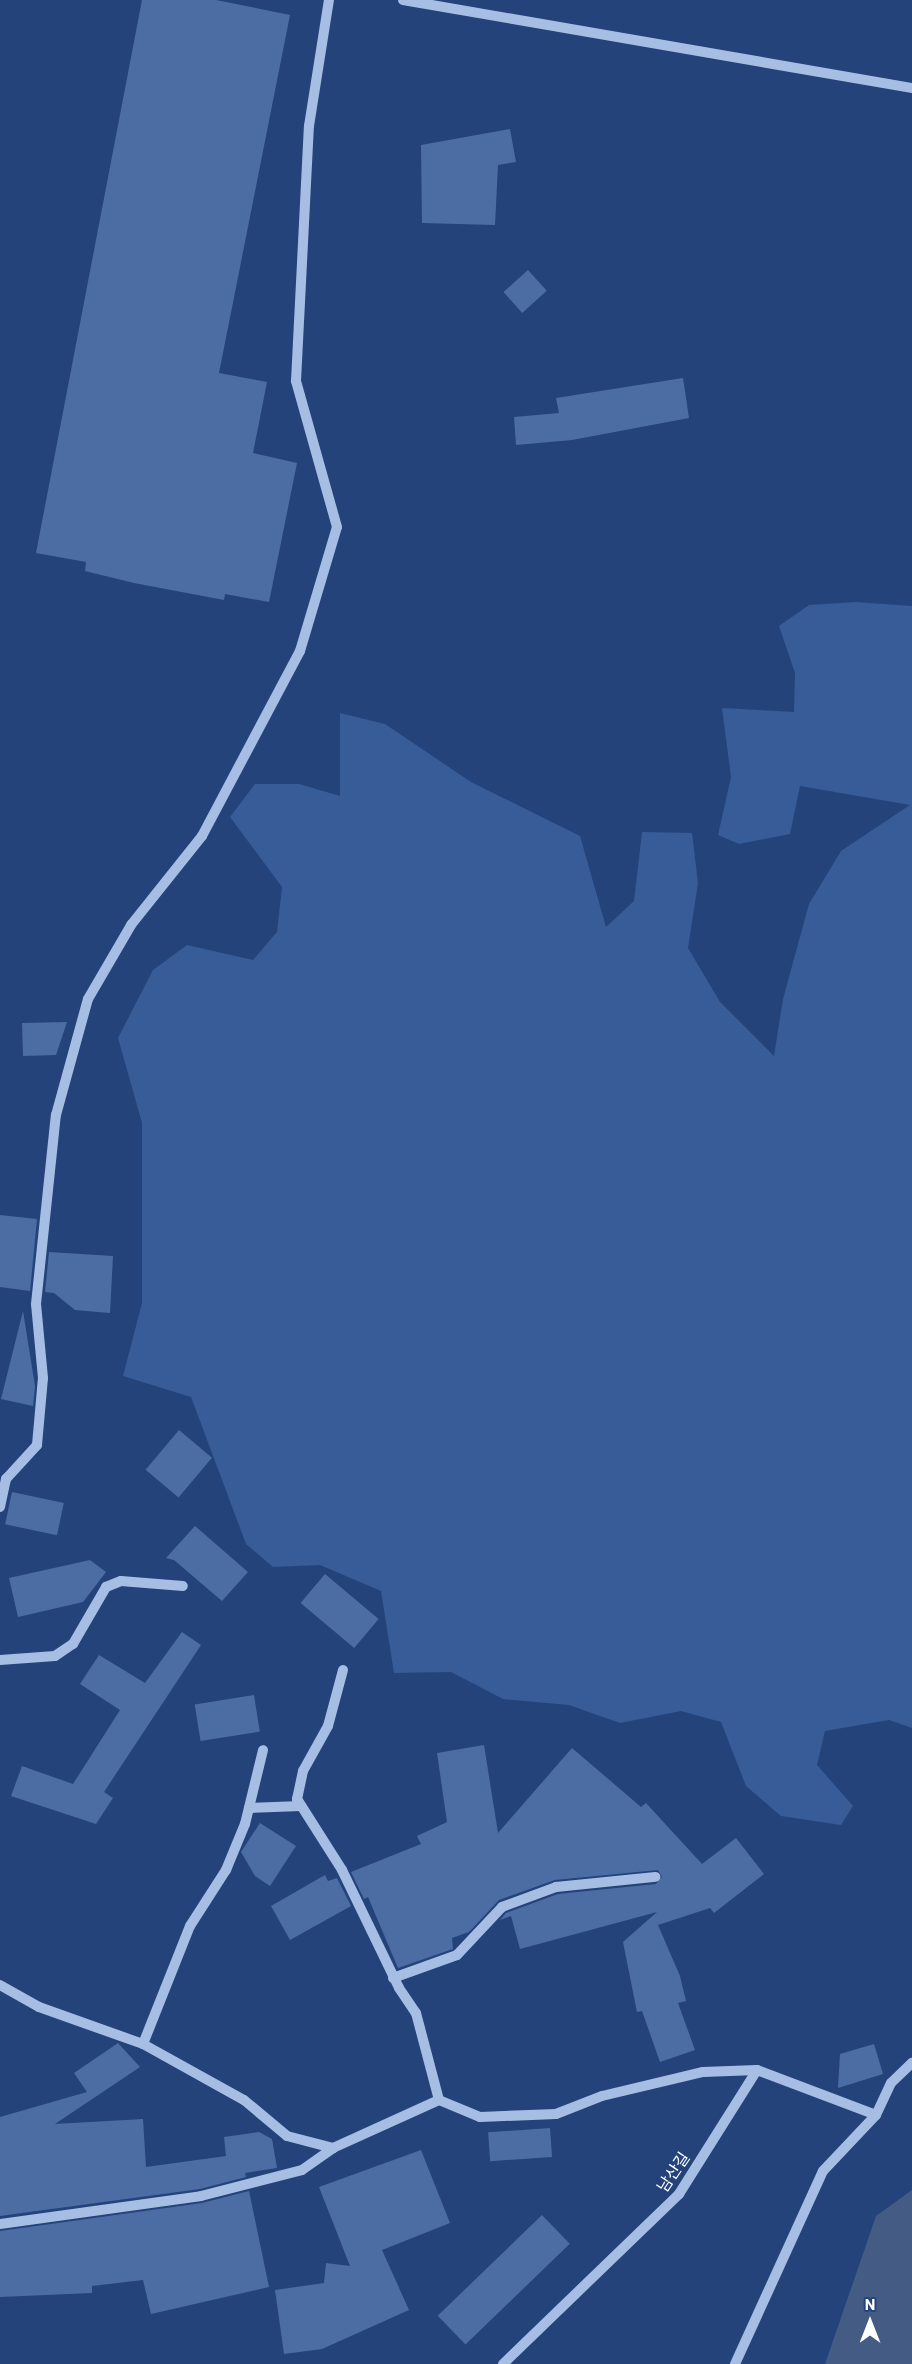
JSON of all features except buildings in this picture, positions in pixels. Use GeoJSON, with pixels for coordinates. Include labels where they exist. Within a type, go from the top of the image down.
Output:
{"type":"FeatureCollection","features":[{"type":"Feature","properties":{"kind":"street"},"geometry":{"type":"LineString","coordinates":[[0,1507],[6,1479],[37,1446],[43,1378],[36,1305],[56,1114],[88,999],[131,925],[202,836],[300,651],[337,527],[296,381],[309,126],[328,0]]}},
{"type":"Feature","properties":{"kind":"street"},"geometry":{"type":"LineString","coordinates":[[403,0],[912,88]]}},
{"type":"Feature","properties":{"kind":"street"},"geometry":{"type":"LineString","coordinates":[[0,1660],[55,1656],[73,1644],[106,1587],[121,1581],[183,1586]]}},
{"type":"Feature","properties":{"kind":"street"},"geometry":{"type":"LineString","coordinates":[[343,1670],[328,1726],[303,1771],[297,1799],[342,1870],[393,1978],[416,2013],[439,2100]]}},
{"type":"Feature","properties":{"kind":"street"},"geometry":{"type":"LineString","coordinates":[[143,2044],[190,1926],[226,1870],[249,1808],[263,1750]]}},
{"type":"Feature","properties":{"kind":"street"},"geometry":{"type":"LineString","coordinates":[[249,1808],[301,1806]]}},
{"type":"Feature","properties":{"kind":"street"},"geometry":{"type":"LineString","coordinates":[[393,1978],[457,1955],[502,1908],[556,1887],[655,1877]]}},
{"type":"Feature","properties":{"kind":"street"},"geometry":{"type":"LineString","coordinates":[[0,1985],[39,2007],[143,2044],[244,2100],[287,2136],[333,2148]]}},
{"type":"Feature","properties":{"kind":"street"},"geometry":{"type":"LineString","coordinates":[[735,2364],[823,2171],[876,2115],[891,2084],[912,2063]]}},
{"type":"Feature","properties":{"kind":"street"},"geometry":{"type":"LineString","coordinates":[[0,2224],[201,2196],[302,2170],[333,2148],[439,2100],[480,2117],[556,2114],[602,2096],[703,2072],[757,2070],[876,2115]]}},
{"type":"Feature","properties":{"kind":"street","name":"남산길"},"geometry":{"type":"LineString","coordinates":[[503,2364],[679,2194],[757,2070]]}},
{"type":"Feature","properties":{"kind":"shaded area"},"geometry":{"type":"Polygon","coordinates":[[[856,602],[912,606],[912,1728],[889,1720],[825,1731],[817,1765],[853,1806],[841,1825],[781,1816],[746,1786],[721,1722],[681,1711],[620,1723],[569,1705],[503,1699],[451,1672],[394,1673],[381,1591],[320,1565],[273,1567],[246,1544],[191,1397],[123,1376],[142,1303],[142,1123],[118,1038],[153,970],[187,945],[253,960],[277,932],[282,887],[230,817],[255,784],[299,784],[340,796],[340,713],[385,724],[471,782],[580,836],[606,927],[634,901],[642,832],[692,833],[698,883],[688,948],[720,1002],[774,1056],[783,999],[809,904],[841,851],[910,805],[800,786],[790,834],[739,844],[718,835],[731,777],[722,708],[794,712],[795,673],[779,626],[809,605],[856,602]]]}},
{"type":"Feature","properties":{"kind":"shaded area"},"geometry":{"type":"Polygon","coordinates":[[[912,2190],[912,2364],[825,2364],[876,2216],[912,2190]]]}}]}
